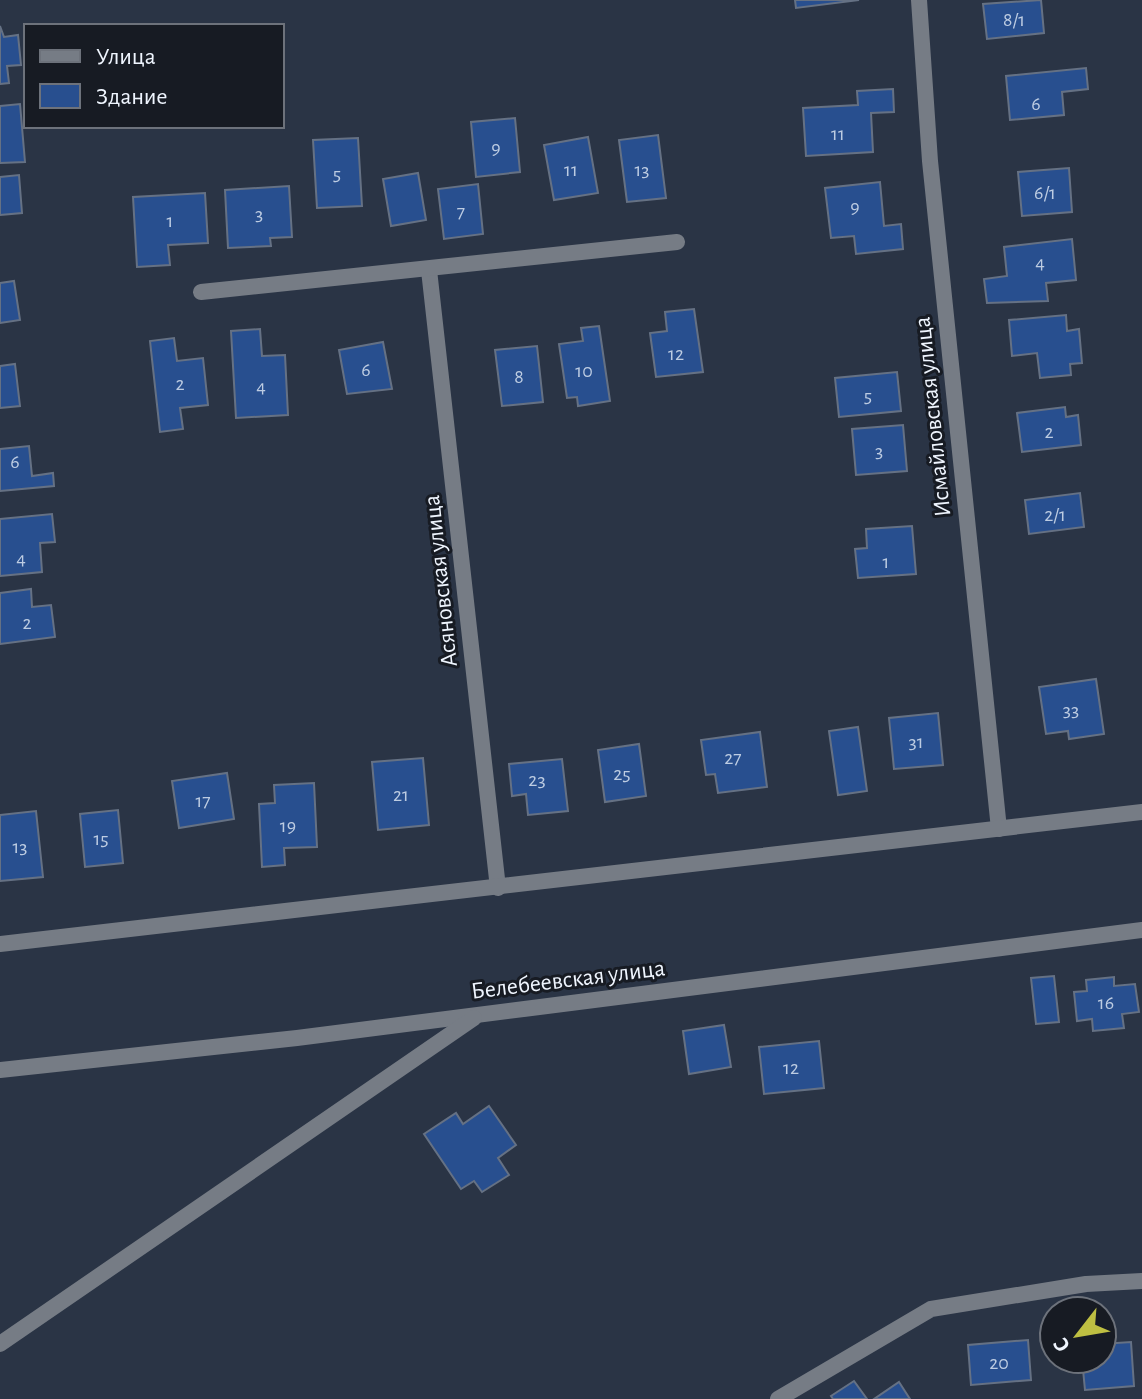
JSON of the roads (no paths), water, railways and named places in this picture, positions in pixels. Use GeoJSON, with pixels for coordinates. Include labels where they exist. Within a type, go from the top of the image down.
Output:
{"type":"FeatureCollection","features":[{"type":"Feature","properties":{"kind":"street","name":"Исмайловская улица"},"geometry":{"type":"LineString","coordinates":[[919,0],[930,161],[999,829]]}},
{"type":"Feature","properties":{"kind":"street"},"geometry":{"type":"LineString","coordinates":[[201,292],[677,242]]}},
{"type":"Feature","properties":{"kind":"street","name":"Асяновская улица"},"geometry":{"type":"LineString","coordinates":[[429,270],[498,888]]}},
{"type":"Feature","properties":{"kind":"street"},"geometry":{"type":"LineString","coordinates":[[0,944],[1142,812]]}},
{"type":"Feature","properties":{"kind":"street","name":"Белебеевская улица"},"geometry":{"type":"LineString","coordinates":[[0,1070],[478,1015],[1142,930]]}},
{"type":"Feature","properties":{"kind":"street"},"geometry":{"type":"LineString","coordinates":[[0,1344],[478,1015]]}},
{"type":"Feature","properties":{"kind":"street"},"geometry":{"type":"LineString","coordinates":[[778,1399],[931,1309],[1086,1284],[1142,1281]]}}]}
